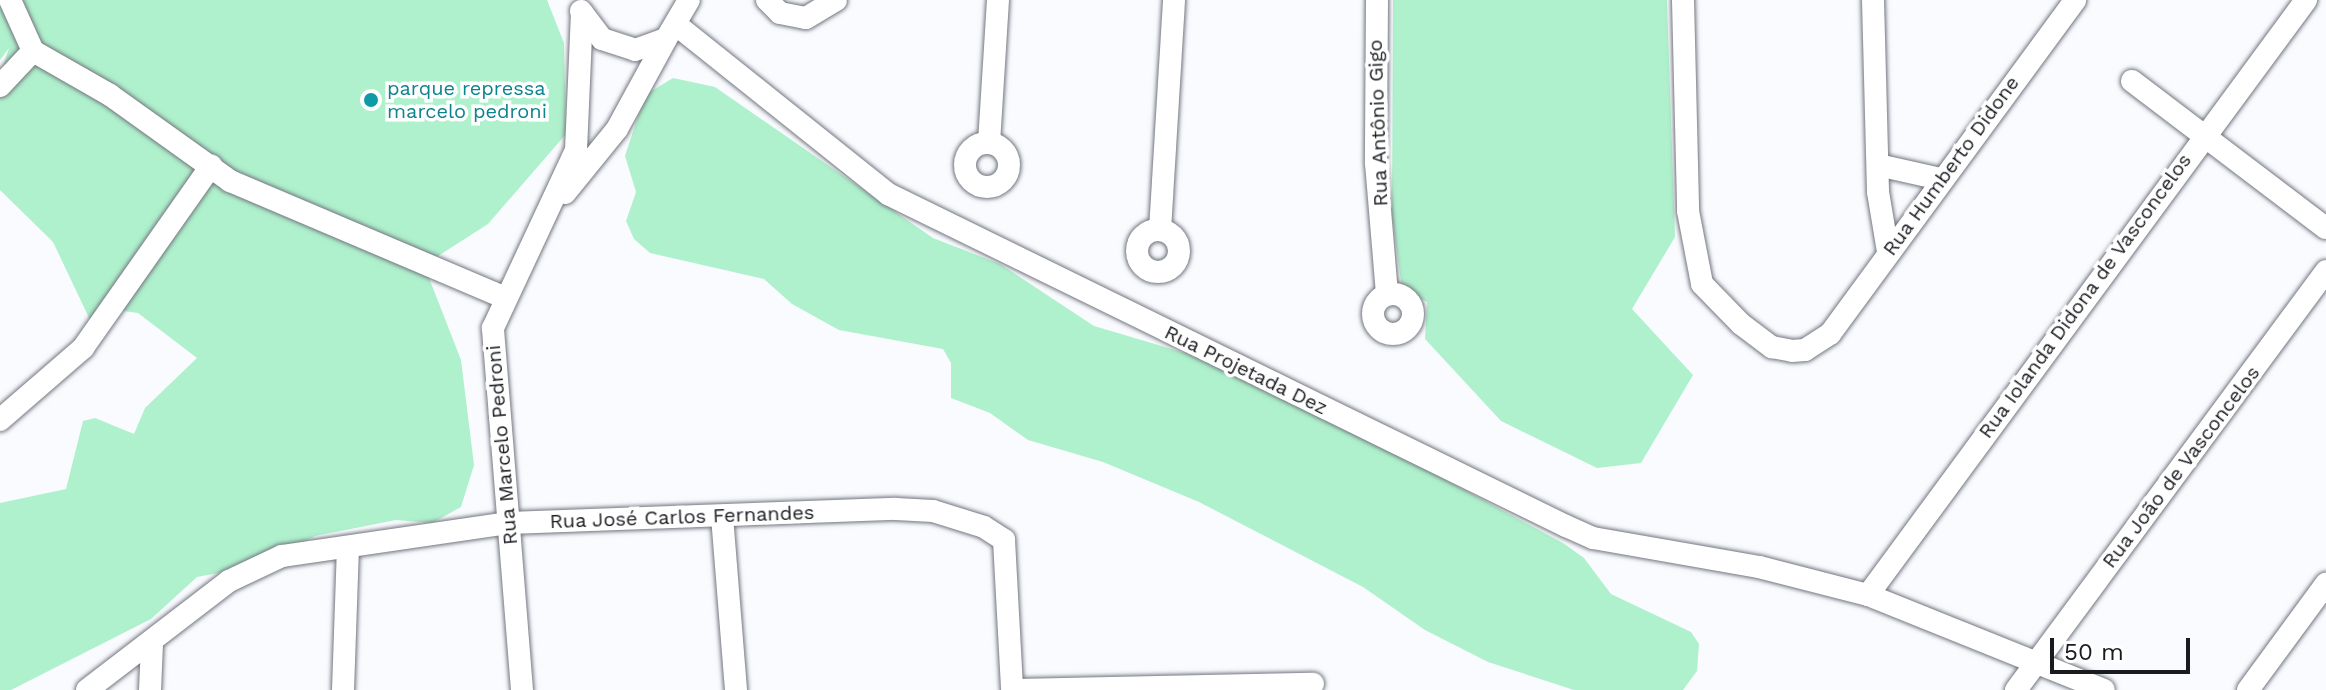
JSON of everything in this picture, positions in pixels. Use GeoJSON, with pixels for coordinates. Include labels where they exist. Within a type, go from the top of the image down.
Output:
{"type":"FeatureCollection","features":[{"type":"Feature","properties":{"kind":"street"},"geometry":{"type":"LineString","coordinates":[[10,0],[33,51],[110,95],[230,181],[503,297]]}},
{"type":"Feature","properties":{"kind":"street","name":"Rua Marcelo Pedroni"},"geometry":{"type":"LineString","coordinates":[[549,213],[617,129],[689,0]]}},
{"type":"Feature","properties":{"kind":"street"},"geometry":{"type":"LineString","coordinates":[[767,0],[780,13],[806,18],[836,0]]}},
{"type":"Feature","properties":{"kind":"street"},"geometry":{"type":"LineString","coordinates":[[989,143],[998,0]]}},
{"type":"Feature","properties":{"kind":"street"},"geometry":{"type":"LineString","coordinates":[[1160,230],[1174,0]]}},
{"type":"Feature","properties":{"kind":"street","name":"Rua Antônio Gigo"},"geometry":{"type":"LineString","coordinates":[[1377,0],[1376,163],[1387,294]]}},
{"type":"Feature","properties":{"kind":"street","name":"Rua Humberto Didone"},"geometry":{"type":"LineString","coordinates":[[1683,0],[1688,211],[1702,284],[1772,347],[1805,350],[1830,334],[1940,179],[2075,0]]}},
{"type":"Feature","properties":{"kind":"street"},"geometry":{"type":"LineString","coordinates":[[1873,0],[1878,165],[1888,252]]}},
{"type":"Feature","properties":{"kind":"street","name":"Rua Iolanda Didona de Vasconcelos"},"geometry":{"type":"LineString","coordinates":[[1868,595],[2202,135],[2306,0]]}},
{"type":"Feature","properties":{"kind":"street"},"geometry":{"type":"LineString","coordinates":[[580,6],[602,39],[618,47],[635,50],[672,33]]}},
{"type":"Feature","properties":{"kind":"street","name":"Rua Marcelo Pedroni"},"geometry":{"type":"LineString","coordinates":[[522,690],[492,357],[503,297],[549,213],[576,150],[580,6]]}},
{"type":"Feature","properties":{"kind":"street","name":"Rua Projetada Dez"},"geometry":{"type":"LineString","coordinates":[[672,33],[888,194],[1566,526],[1593,538],[1759,567],[1868,595],[2104,690]]}},
{"type":"Feature","properties":{"kind":"street"},"geometry":{"type":"LineString","coordinates":[[0,86],[33,51]]}},
{"type":"Feature","properties":{"kind":"street"},"geometry":{"type":"LineString","coordinates":[[2132,81],[2326,228]]}},
{"type":"Feature","properties":{"kind":"street"},"geometry":{"type":"LineString","coordinates":[[1878,165],[1940,179]]}},
{"type":"Feature","properties":{"kind":"street"},"geometry":{"type":"LineString","coordinates":[[0,420],[83,348],[211,166]]}},
{"type":"Feature","properties":{"kind":"street","name":"Rua João de Vasconcelos"},"geometry":{"type":"LineString","coordinates":[[2016,690],[2326,271]]}},
{"type":"Feature","properties":{"kind":"street","name":"Rua José Carlos Fernandes"},"geometry":{"type":"LineString","coordinates":[[87,690],[258,565],[509,523],[896,509],[933,511],[984,527],[1004,540],[1009,557],[1013,690]]}},
{"type":"Feature","properties":{"kind":"street"},"geometry":{"type":"LineString","coordinates":[[722,516],[736,690]]}},
{"type":"Feature","properties":{"kind":"street"},"geometry":{"type":"LineString","coordinates":[[343,690],[348,550]]}},
{"type":"Feature","properties":{"kind":"street"},"geometry":{"type":"LineString","coordinates":[[2248,690],[2326,584]]}},
{"type":"Feature","properties":{"kind":"street"},"geometry":{"type":"LineString","coordinates":[[150,690],[152,644]]}},
{"type":"Feature","properties":{"kind":"street"},"geometry":{"type":"LineString","coordinates":[[1013,690],[1313,684]]}},
{"type":"Feature","properties":{"kind":"green space"},"geometry":{"type":"Polygon","coordinates":[[[0,0],[547,0],[564,43],[566,134],[488,224],[424,265],[461,360],[474,465],[461,507],[432,523],[396,520],[315,536],[255,566],[197,577],[151,619],[11,690],[0,690],[0,503],[66,489],[83,421],[95,418],[134,434],[145,408],[197,358],[138,313],[110,309],[91,322],[53,242],[0,190],[0,75],[9,48],[0,60],[0,0]]]}},
{"type":"Feature","properties":{"kind":"green space"},"geometry":{"type":"Polygon","coordinates":[[[1393,0],[1667,0],[1675,237],[1632,309],[1693,375],[1641,463],[1597,468],[1501,421],[1425,339],[1427,302],[1402,289],[1392,215],[1393,0]]]}},
{"type":"Feature","properties":{"kind":"green space"},"geometry":{"type":"Polygon","coordinates":[[[673,78],[715,87],[933,238],[1000,264],[1094,326],[1192,355],[1362,435],[1563,543],[1584,558],[1611,594],[1691,632],[1699,644],[1697,671],[1683,690],[1574,690],[1488,662],[1425,630],[1363,587],[1199,502],[1103,462],[1028,440],[990,413],[951,398],[951,363],[943,349],[839,330],[792,304],[764,279],[650,253],[634,239],[626,221],[636,192],[625,156],[645,95],[673,78]]]}},
{"type":"Feature","properties":{"kind":"place","name":"parque repressa marcelo pedroni"},"geometry":{"type":"Point","coordinates":[371,100]}}]}
